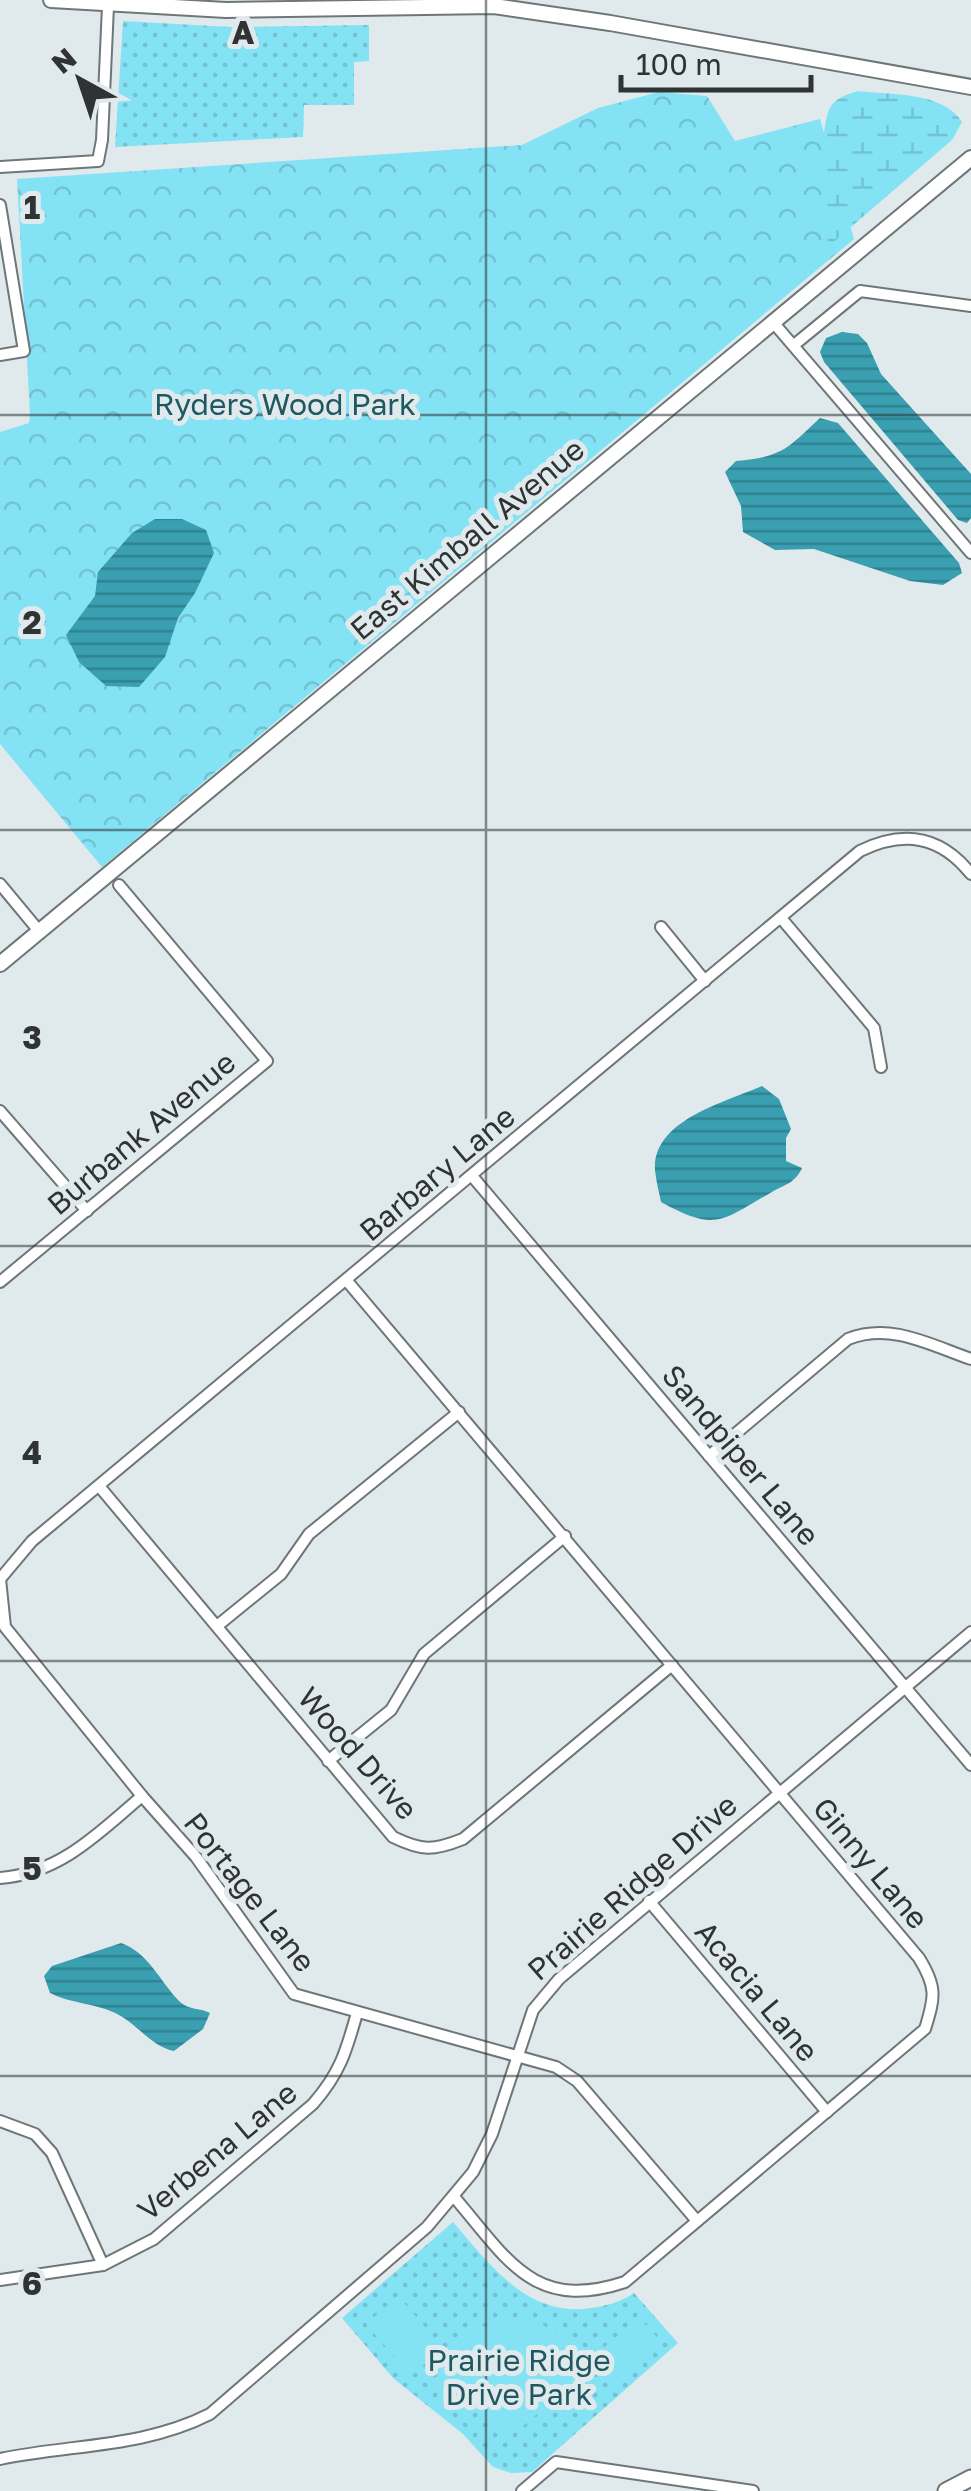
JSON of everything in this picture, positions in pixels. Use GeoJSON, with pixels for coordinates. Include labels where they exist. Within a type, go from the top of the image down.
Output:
{"type":"FeatureCollection","features":[{"type":"Feature","properties":{"kind":"main road"},"geometry":{"type":"LineString","coordinates":[[946,2491],[971,2478]]}},
{"type":"Feature","properties":{"kind":"street"},"geometry":{"type":"LineString","coordinates":[[51,0],[226,10],[494,6],[971,87]]}},
{"type":"Feature","properties":{"kind":"street"},"geometry":{"type":"LineString","coordinates":[[0,167],[98,160],[108,6]]}},
{"type":"Feature","properties":{"kind":"street","name":"East Kimball Avenue"},"geometry":{"type":"LineString","coordinates":[[0,964],[971,158]]}},
{"type":"Feature","properties":{"kind":"street"},"geometry":{"type":"LineString","coordinates":[[0,205],[24,351],[0,355]]}},
{"type":"Feature","properties":{"kind":"street"},"geometry":{"type":"LineString","coordinates":[[794,345],[860,291],[971,306]]}},
{"type":"Feature","properties":{"kind":"street"},"geometry":{"type":"LineString","coordinates":[[772,321],[971,552]]}},
{"type":"Feature","properties":{"kind":"street","name":"Barbary Lane"},"geometry":{"type":"LineString","coordinates":[[0,1579],[32,1541],[860,851],[900,836],[922,840],[959,859],[971,874]]}},
{"type":"Feature","properties":{"kind":"street"},"geometry":{"type":"LineString","coordinates":[[0,884],[40,931]]}},
{"type":"Feature","properties":{"kind":"street","name":"Burbank Avenue"},"geometry":{"type":"LineString","coordinates":[[0,1282],[266,1060],[119,885]]}},
{"type":"Feature","properties":{"kind":"street"},"geometry":{"type":"LineString","coordinates":[[781,918],[874,1028],[880,1067]]}},
{"type":"Feature","properties":{"kind":"street"},"geometry":{"type":"LineString","coordinates":[[660,927],[705,981]]}},
{"type":"Feature","properties":{"kind":"street"},"geometry":{"type":"LineString","coordinates":[[0,1110],[87,1211]]}},
{"type":"Feature","properties":{"kind":"street","name":"Sandpiper Lane"},"geometry":{"type":"LineString","coordinates":[[472,1176],[971,1765]]}},
{"type":"Feature","properties":{"kind":"street","name":"Ginny Lane"},"geometry":{"type":"LineString","coordinates":[[348,1281],[918,1958],[930,1976],[935,1999],[924,2029],[625,2282],[594,2292],[570,2292],[539,2285],[514,2266],[454,2198]]}},
{"type":"Feature","properties":{"kind":"street"},"geometry":{"type":"LineString","coordinates":[[708,1456],[848,1340],[868,1331],[894,1332],[971,1360]]}},
{"type":"Feature","properties":{"kind":"street"},"geometry":{"type":"LineString","coordinates":[[217,1626],[281,1574],[309,1534],[459,1412]]}},
{"type":"Feature","properties":{"kind":"street","name":"Wood Drive"},"geometry":{"type":"LineString","coordinates":[[99,1486],[393,1837],[415,1848],[439,1849],[463,1839],[672,1665]]}},
{"type":"Feature","properties":{"kind":"street"},"geometry":{"type":"LineString","coordinates":[[328,1760],[391,1710],[424,1654],[565,1536]]}},
{"type":"Feature","properties":{"kind":"street","name":"Portage Lane"},"geometry":{"type":"LineString","coordinates":[[0,1579],[5,1627],[196,1857],[294,1994],[556,2067],[577,2081],[697,2221]]}},
{"type":"Feature","properties":{"kind":"street","name":"Prairie Ridge Drive"},"geometry":{"type":"LineString","coordinates":[[0,2459],[150,2438],[210,2414],[427,2228],[454,2198],[473,2172],[492,2134],[533,2010],[558,1978],[971,1632]]}},
{"type":"Feature","properties":{"kind":"street"},"geometry":{"type":"LineString","coordinates":[[0,1878],[40,1870],[81,1850],[142,1796]]}},
{"type":"Feature","properties":{"kind":"street","name":"Acacia Lane"},"geometry":{"type":"LineString","coordinates":[[648,1901],[827,2112]]}},
{"type":"Feature","properties":{"kind":"street","name":"Verbena Lane"},"geometry":{"type":"LineString","coordinates":[[0,2280],[103,2265],[154,2239],[313,2104],[332,2083],[344,2061],[356,2013]]}},
{"type":"Feature","properties":{"kind":"street"},"geometry":{"type":"LineString","coordinates":[[0,2121],[35,2134],[52,2153],[103,2265]]}},
{"type":"Feature","properties":{"kind":"street"},"geometry":{"type":"LineString","coordinates":[[522,2491],[556,2462],[753,2491]]}},
{"type":"Feature","properties":{"kind":"green space"},"geometry":{"type":"Polygon","coordinates":[[[123,21],[231,27],[369,25],[369,61],[354,62],[354,105],[304,105],[303,137],[115,147],[123,21]]]}},
{"type":"Feature","properties":{"kind":"green space"},"geometry":{"type":"Polygon","coordinates":[[[858,91],[929,100],[953,112],[962,122],[952,140],[829,246],[822,180],[825,125],[833,104],[858,91]]]}},
{"type":"Feature","properties":{"kind":"green space","name":"Ryders Wood Park"},"geometry":{"type":"Polygon","coordinates":[[[659,92],[707,96],[735,141],[820,119],[854,239],[102,867],[0,744],[0,432],[29,423],[30,414],[17,179],[522,145],[598,108],[659,92]]]}},
{"type":"Feature","properties":{"kind":"green space","name":"Prairie Ridge Drive Park"},"geometry":{"type":"Polygon","coordinates":[[[453,2222],[496,2270],[529,2296],[568,2309],[608,2305],[634,2293],[678,2343],[532,2472],[511,2473],[493,2467],[463,2434],[393,2378],[342,2318],[453,2222]]]}},
{"type":"Feature","properties":{"kind":"green space"},"geometry":{"type":"Polygon","coordinates":[[[398,2296],[443,2348],[411,2376],[366,2324],[398,2296]]]}},
{"type":"Feature","properties":{"kind":"green space"},"geometry":{"type":"Polygon","coordinates":[[[639,2317],[661,2342],[616,2382],[594,2356],[639,2317]]]}},
{"type":"Feature","properties":{"kind":"green space"},"geometry":{"type":"Polygon","coordinates":[[[534,2319],[566,2340],[586,2372],[516,2432],[503,2432],[439,2363],[480,2329],[534,2319]]]}},
{"type":"Feature","properties":{"kind":"shaded area"},"geometry":{"type":"Polygon","coordinates":[[[842,332],[858,334],[867,343],[881,374],[971,474],[971,518],[967,523],[958,520],[824,362],[820,352],[826,338],[842,332]]]}},
{"type":"Feature","properties":{"kind":"shaded area"},"geometry":{"type":"Polygon","coordinates":[[[820,418],[838,423],[959,563],[962,573],[943,585],[910,581],[814,549],[775,550],[743,532],[741,506],[725,472],[736,461],[783,450],[820,418]]]}},
{"type":"Feature","properties":{"kind":"shaded area"},"geometry":{"type":"Polygon","coordinates":[[[155,519],[182,519],[206,530],[214,553],[178,618],[165,657],[139,687],[106,686],[79,662],[66,635],[95,596],[98,572],[132,533],[155,519]]]}},
{"type":"Feature","properties":{"kind":"shaded area"},"geometry":{"type":"Polygon","coordinates":[[[762,1086],[779,1099],[791,1129],[786,1138],[786,1161],[802,1168],[796,1177],[719,1219],[695,1217],[661,1202],[655,1170],[657,1153],[665,1138],[694,1115],[762,1086]]]}},
{"type":"Feature","properties":{"kind":"shaded area"},"geometry":{"type":"Polygon","coordinates":[[[121,1943],[147,1961],[180,2002],[210,2013],[203,2029],[174,2051],[113,2012],[50,1993],[44,1976],[52,1966],[121,1943]]]}}]}
